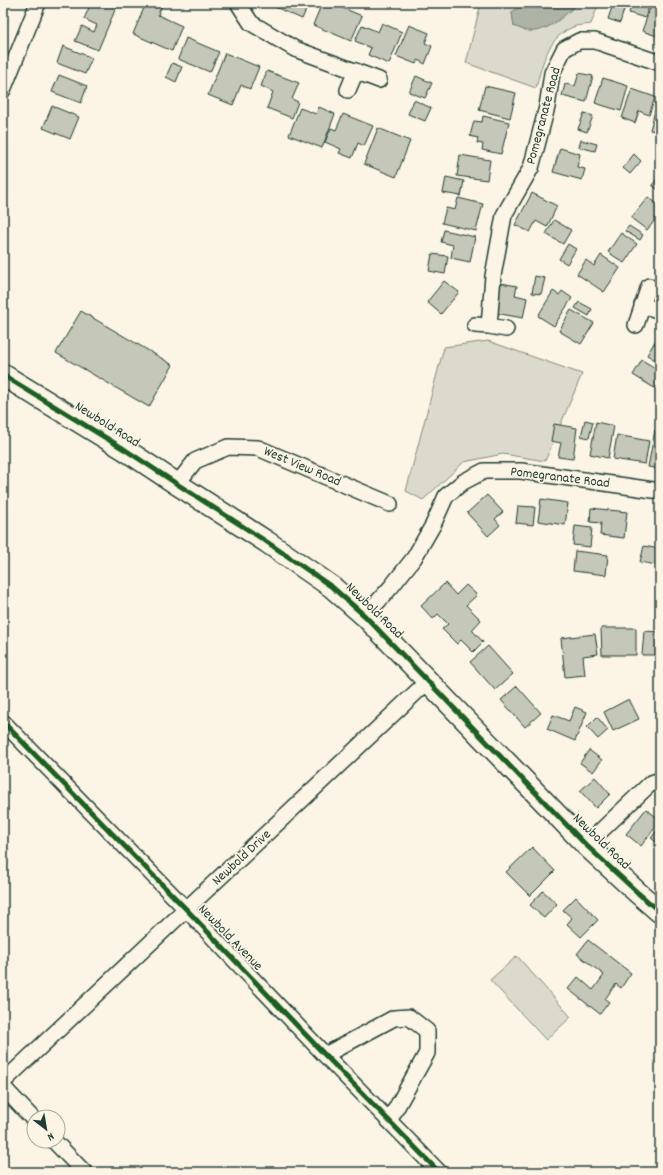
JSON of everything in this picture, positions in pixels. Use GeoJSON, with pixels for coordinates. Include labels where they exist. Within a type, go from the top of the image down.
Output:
{"type":"FeatureCollection","features":[{"type":"Feature","properties":{"kind":"main road","name":"Newbold Road"},"geometry":{"type":"LineString","coordinates":[[3,375],[124,449],[274,546],[332,587],[365,616],[427,682],[586,845],[660,912]]}},
{"type":"Feature","properties":{"kind":"street"},"geometry":{"type":"LineString","coordinates":[[3,90],[38,3]]}},
{"type":"Feature","properties":{"kind":"street"},"geometry":{"type":"LineString","coordinates":[[238,3],[251,23],[295,50],[379,80]]}},
{"type":"Feature","properties":{"kind":"street","name":"Pomegranate Road"},"geometry":{"type":"LineString","coordinates":[[506,329],[482,325],[493,276],[504,214],[531,168],[547,108],[552,73],[564,49],[579,41],[595,41],[660,63]]}},
{"type":"Feature","properties":{"kind":"street"},"geometry":{"type":"LineString","coordinates":[[348,90],[356,71]]}},
{"type":"Feature","properties":{"kind":"street"},"geometry":{"type":"LineString","coordinates":[[636,325],[649,286]]}},
{"type":"Feature","properties":{"kind":"street"},"geometry":{"type":"LineString","coordinates":[[642,305],[660,311]]}},
{"type":"Feature","properties":{"kind":"street","name":"West View Road"},"geometry":{"type":"LineString","coordinates":[[177,484],[195,461],[228,447],[258,448],[390,504]]}},
{"type":"Feature","properties":{"kind":"street","name":"Pomegranate Road"},"geometry":{"type":"LineString","coordinates":[[365,616],[414,558],[433,525],[446,496],[463,482],[484,471],[521,471],[660,491]]}},
{"type":"Feature","properties":{"kind":"street","name":"Newbold Drive"},"geometry":{"type":"LineString","coordinates":[[3,1082],[427,682]]}},
{"type":"Feature","properties":{"kind":"street","name":"Newbold Avenue"},"geometry":{"type":"LineString","coordinates":[[3,722],[187,910],[439,1172]]}},
{"type":"Feature","properties":{"kind":"street"},"geometry":{"type":"LineString","coordinates":[[586,845],[651,783],[660,780]]}},
{"type":"Feature","properties":{"kind":"street"},"geometry":{"type":"LineString","coordinates":[[326,1055],[394,1018],[409,1017],[427,1031],[427,1053],[389,1121]]}},
{"type":"Feature","properties":{"kind":"street"},"geometry":{"type":"LineString","coordinates":[[3,1087],[26,1111]]}},
{"type":"Feature","properties":{"kind":"street"},"geometry":{"type":"LineString","coordinates":[[62,1149],[84,1172]]}},
{"type":"Feature","properties":{"kind":"shaded area"},"geometry":{"type":"Polygon","coordinates":[[[481,3],[525,3],[512,13],[514,26],[524,30],[537,31],[555,22],[576,5],[576,3],[599,3],[591,24],[576,26],[566,30],[553,43],[544,60],[536,88],[466,63],[481,3]]]}},
{"type":"Feature","properties":{"kind":"shaded area"},"geometry":{"type":"Polygon","coordinates":[[[525,3],[576,3],[576,5],[549,26],[537,31],[530,31],[514,26],[512,12],[525,3]]]}},
{"type":"Feature","properties":{"kind":"shaded area"},"geometry":{"type":"Polygon","coordinates":[[[488,341],[582,374],[545,461],[503,454],[464,462],[423,500],[406,491],[444,347],[488,341]]]}},
{"type":"Feature","properties":{"kind":"shaded area"},"geometry":{"type":"Polygon","coordinates":[[[517,956],[571,1017],[546,1040],[490,980],[517,956]]]}},
{"type":"Feature","properties":{"kind":"building"},"geometry":{"type":"Polygon","coordinates":[[[91,3],[118,3],[98,50],[75,41],[82,26],[94,32],[97,25],[84,19],[91,3]]]}},
{"type":"Feature","properties":{"kind":"building"},"geometry":{"type":"Polygon","coordinates":[[[146,3],[157,3],[162,5],[158,15],[182,26],[172,51],[133,34],[146,3]]]}},
{"type":"Feature","properties":{"kind":"building"},"geometry":{"type":"Polygon","coordinates":[[[266,3],[309,3],[302,19],[266,3]]]}},
{"type":"Feature","properties":{"kind":"building"},"geometry":{"type":"Polygon","coordinates":[[[322,3],[331,3],[362,16],[351,41],[313,25],[322,3]]]}},
{"type":"Feature","properties":{"kind":"building"},"geometry":{"type":"Polygon","coordinates":[[[601,3],[626,3],[620,23],[608,19],[612,7],[601,3]]]}},
{"type":"Feature","properties":{"kind":"building"},"geometry":{"type":"Polygon","coordinates":[[[632,3],[650,3],[645,18],[629,13],[632,3]]]}},
{"type":"Feature","properties":{"kind":"building"},"geometry":{"type":"Polygon","coordinates":[[[652,3],[660,4],[660,37],[642,31],[652,3]]]}},
{"type":"Feature","properties":{"kind":"building"},"geometry":{"type":"Polygon","coordinates":[[[382,23],[402,32],[389,64],[368,55],[371,48],[355,41],[362,25],[378,32],[382,23]]]}},
{"type":"Feature","properties":{"kind":"building"},"geometry":{"type":"Polygon","coordinates":[[[409,25],[429,33],[425,43],[432,46],[425,64],[418,60],[416,64],[396,56],[409,25]]]}},
{"type":"Feature","properties":{"kind":"building"},"geometry":{"type":"Polygon","coordinates":[[[186,38],[219,52],[210,72],[178,59],[186,38]]]}},
{"type":"Feature","properties":{"kind":"building"},"geometry":{"type":"Polygon","coordinates":[[[63,46],[92,58],[85,74],[57,63],[63,46]]]}},
{"type":"Feature","properties":{"kind":"building"},"geometry":{"type":"Polygon","coordinates":[[[225,53],[259,67],[250,89],[241,85],[233,105],[208,95],[225,53]]]}},
{"type":"Feature","properties":{"kind":"building"},"geometry":{"type":"Polygon","coordinates":[[[172,63],[182,67],[176,82],[166,77],[172,63]]]}},
{"type":"Feature","properties":{"kind":"building"},"geometry":{"type":"Polygon","coordinates":[[[267,71],[299,83],[292,99],[298,102],[292,118],[267,108],[273,92],[261,86],[267,71]]]}},
{"type":"Feature","properties":{"kind":"building"},"geometry":{"type":"Polygon","coordinates":[[[579,73],[593,76],[586,102],[562,96],[565,84],[575,86],[579,73]]]}},
{"type":"Feature","properties":{"kind":"building"},"geometry":{"type":"Polygon","coordinates":[[[59,75],[87,86],[81,103],[52,92],[59,75]]]}},
{"type":"Feature","properties":{"kind":"building"},"geometry":{"type":"Polygon","coordinates":[[[416,76],[432,83],[425,98],[409,92],[416,76]]]}},
{"type":"Feature","properties":{"kind":"building"},"geometry":{"type":"Polygon","coordinates":[[[603,78],[628,86],[621,111],[595,103],[603,78]]]}},
{"type":"Feature","properties":{"kind":"building"},"geometry":{"type":"Polygon","coordinates":[[[485,86],[516,93],[510,118],[479,110],[485,86]]]}},
{"type":"Feature","properties":{"kind":"building"},"geometry":{"type":"Polygon","coordinates":[[[632,89],[655,97],[649,115],[639,111],[635,123],[622,118],[632,89]]]}},
{"type":"Feature","properties":{"kind":"building"},"geometry":{"type":"Polygon","coordinates":[[[658,99],[660,99],[660,132],[650,130],[658,99]]]}},
{"type":"Feature","properties":{"kind":"building"},"geometry":{"type":"Polygon","coordinates":[[[414,100],[431,108],[425,121],[408,114],[414,100]]]}},
{"type":"Feature","properties":{"kind":"building"},"geometry":{"type":"Polygon","coordinates":[[[52,106],[79,117],[70,139],[43,128],[52,106]]]}},
{"type":"Feature","properties":{"kind":"building"},"geometry":{"type":"Polygon","coordinates":[[[319,107],[335,114],[322,148],[289,135],[300,108],[316,114],[319,107]]]}},
{"type":"Feature","properties":{"kind":"building"},"geometry":{"type":"Polygon","coordinates":[[[584,113],[593,116],[587,132],[578,129],[584,113]]]}},
{"type":"Feature","properties":{"kind":"building"},"geometry":{"type":"Polygon","coordinates":[[[343,114],[373,126],[364,146],[358,143],[352,158],[339,153],[341,149],[325,142],[331,128],[336,130],[343,114]]]}},
{"type":"Feature","properties":{"kind":"building"},"geometry":{"type":"Polygon","coordinates":[[[483,116],[509,122],[501,154],[482,150],[483,144],[477,143],[478,138],[470,136],[474,121],[482,122],[483,116]]]}},
{"type":"Feature","properties":{"kind":"building"},"geometry":{"type":"Polygon","coordinates":[[[378,128],[410,141],[396,177],[364,164],[378,128]]]}},
{"type":"Feature","properties":{"kind":"building"},"geometry":{"type":"Polygon","coordinates":[[[581,140],[597,144],[595,151],[579,147],[581,140]]]}},
{"type":"Feature","properties":{"kind":"building"},"geometry":{"type":"Polygon","coordinates":[[[560,148],[580,154],[577,167],[585,169],[582,180],[553,172],[560,148]]]}},
{"type":"Feature","properties":{"kind":"building"},"geometry":{"type":"Polygon","coordinates":[[[634,154],[641,161],[630,174],[623,168],[634,154]]]}},
{"type":"Feature","properties":{"kind":"building"},"geometry":{"type":"Polygon","coordinates":[[[460,155],[490,160],[487,180],[457,176],[460,155]]]}},
{"type":"Feature","properties":{"kind":"building"},"geometry":{"type":"Polygon","coordinates":[[[660,176],[660,191],[652,185],[660,176]]]}},
{"type":"Feature","properties":{"kind":"building"},"geometry":{"type":"Polygon","coordinates":[[[446,177],[464,181],[461,196],[443,193],[446,177]]]}},
{"type":"Feature","properties":{"kind":"building"},"geometry":{"type":"Polygon","coordinates":[[[532,193],[557,206],[547,227],[536,221],[530,232],[515,225],[532,193]]]}},
{"type":"Feature","properties":{"kind":"building"},"geometry":{"type":"Polygon","coordinates":[[[648,197],[660,206],[660,214],[647,230],[631,218],[648,197]]]}},
{"type":"Feature","properties":{"kind":"building"},"geometry":{"type":"Polygon","coordinates":[[[458,198],[483,204],[476,231],[442,223],[446,208],[455,210],[458,198]]]}},
{"type":"Feature","properties":{"kind":"building"},"geometry":{"type":"Polygon","coordinates":[[[554,220],[571,230],[563,244],[546,234],[554,220]]]}},
{"type":"Feature","properties":{"kind":"building"},"geometry":{"type":"Polygon","coordinates":[[[629,226],[643,235],[640,240],[625,231],[629,226]]]}},
{"type":"Feature","properties":{"kind":"building"},"geometry":{"type":"Polygon","coordinates":[[[444,230],[475,237],[470,262],[451,258],[453,245],[441,242],[444,230]]]}},
{"type":"Feature","properties":{"kind":"building"},"geometry":{"type":"Polygon","coordinates":[[[621,233],[637,244],[624,263],[608,252],[621,233]]]}},
{"type":"Feature","properties":{"kind":"building"},"geometry":{"type":"Polygon","coordinates":[[[568,244],[576,249],[567,264],[559,259],[568,244]]]}},
{"type":"Feature","properties":{"kind":"building"},"geometry":{"type":"Polygon","coordinates":[[[432,254],[448,256],[445,274],[429,271],[432,254]]]}},
{"type":"Feature","properties":{"kind":"building"},"geometry":{"type":"Polygon","coordinates":[[[601,255],[620,268],[604,292],[577,274],[586,260],[594,266],[601,255]]]}},
{"type":"Feature","properties":{"kind":"building"},"geometry":{"type":"Polygon","coordinates":[[[535,276],[545,278],[541,294],[532,293],[535,276]]]}},
{"type":"Feature","properties":{"kind":"building"},"geometry":{"type":"Polygon","coordinates":[[[444,281],[459,292],[441,314],[427,302],[444,281]]]}},
{"type":"Feature","properties":{"kind":"building"},"geometry":{"type":"Polygon","coordinates":[[[501,283],[517,286],[515,295],[527,298],[523,318],[495,313],[501,283]]]}},
{"type":"Feature","properties":{"kind":"building"},"geometry":{"type":"Polygon","coordinates":[[[553,291],[559,295],[562,291],[572,298],[554,326],[538,316],[553,291]]]}},
{"type":"Feature","properties":{"kind":"building"},"geometry":{"type":"Polygon","coordinates":[[[579,302],[592,309],[589,316],[575,308],[579,302]]]}},
{"type":"Feature","properties":{"kind":"building"},"geometry":{"type":"Polygon","coordinates":[[[571,310],[594,323],[581,344],[559,331],[571,310]]]}},
{"type":"Feature","properties":{"kind":"building"},"geometry":{"type":"Polygon","coordinates":[[[81,311],[173,365],[149,407],[56,353],[81,311]]]}},
{"type":"Feature","properties":{"kind":"building"},"geometry":{"type":"Polygon","coordinates":[[[660,334],[660,347],[654,343],[660,334]]]}},
{"type":"Feature","properties":{"kind":"building"},"geometry":{"type":"Polygon","coordinates":[[[654,343],[660,347],[660,363],[647,355],[654,343]]]}},
{"type":"Feature","properties":{"kind":"building"},"geometry":{"type":"Polygon","coordinates":[[[642,360],[660,371],[660,383],[656,389],[633,375],[642,360]]]}},
{"type":"Feature","properties":{"kind":"building"},"geometry":{"type":"Polygon","coordinates":[[[585,420],[593,422],[589,438],[581,436],[585,420]]]}},
{"type":"Feature","properties":{"kind":"building"},"geometry":{"type":"Polygon","coordinates":[[[596,422],[614,426],[608,458],[590,454],[596,422]]]}},
{"type":"Feature","properties":{"kind":"building"},"geometry":{"type":"Polygon","coordinates":[[[554,424],[577,428],[573,459],[558,457],[561,443],[551,441],[554,424]]]}},
{"type":"Feature","properties":{"kind":"building"},"geometry":{"type":"Polygon","coordinates":[[[655,430],[660,431],[660,469],[648,467],[655,430]]]}},
{"type":"Feature","properties":{"kind":"building"},"geometry":{"type":"Polygon","coordinates":[[[617,435],[649,441],[645,464],[613,459],[617,435]]]}},
{"type":"Feature","properties":{"kind":"building"},"geometry":{"type":"Polygon","coordinates":[[[487,495],[503,512],[495,519],[500,525],[488,536],[467,513],[487,495]]]}},
{"type":"Feature","properties":{"kind":"building"},"geometry":{"type":"Polygon","coordinates":[[[541,499],[568,503],[565,525],[538,521],[541,499]]]}},
{"type":"Feature","properties":{"kind":"building"},"geometry":{"type":"Polygon","coordinates":[[[518,506],[535,507],[533,525],[516,523],[518,506]]]}},
{"type":"Feature","properties":{"kind":"building"},"geometry":{"type":"Polygon","coordinates":[[[591,508],[627,512],[624,538],[600,535],[601,523],[590,522],[591,508]]]}},
{"type":"Feature","properties":{"kind":"building"},"geometry":{"type":"Polygon","coordinates":[[[575,526],[592,528],[590,547],[573,545],[575,526]]]}},
{"type":"Feature","properties":{"kind":"building"},"geometry":{"type":"Polygon","coordinates":[[[644,546],[659,549],[656,565],[640,562],[644,546]]]}},
{"type":"Feature","properties":{"kind":"building"},"geometry":{"type":"Polygon","coordinates":[[[575,551],[608,555],[606,575],[573,571],[575,551]]]}},
{"type":"Feature","properties":{"kind":"building"},"geometry":{"type":"Polygon","coordinates":[[[445,583],[456,595],[466,585],[477,595],[466,605],[481,620],[472,630],[483,642],[473,652],[461,640],[457,644],[442,629],[448,624],[438,614],[433,619],[421,606],[445,583]]]}},
{"type":"Feature","properties":{"kind":"building"},"geometry":{"type":"Polygon","coordinates":[[[601,628],[636,628],[636,655],[602,655],[601,628]]]}},
{"type":"Feature","properties":{"kind":"building"},"geometry":{"type":"Polygon","coordinates":[[[644,631],[660,632],[660,660],[656,659],[657,655],[642,655],[644,631]]]}},
{"type":"Feature","properties":{"kind":"building"},"geometry":{"type":"Polygon","coordinates":[[[595,634],[598,654],[583,656],[585,675],[565,677],[561,638],[595,634]]]}},
{"type":"Feature","properties":{"kind":"building"},"geometry":{"type":"Polygon","coordinates":[[[488,646],[513,674],[495,690],[470,662],[488,646]]]}},
{"type":"Feature","properties":{"kind":"building"},"geometry":{"type":"Polygon","coordinates":[[[517,686],[541,713],[525,727],[501,700],[517,686]]]}},
{"type":"Feature","properties":{"kind":"building"},"geometry":{"type":"Polygon","coordinates":[[[629,699],[639,719],[613,731],[604,712],[629,699]]]}},
{"type":"Feature","properties":{"kind":"building"},"geometry":{"type":"Polygon","coordinates":[[[575,707],[587,712],[575,741],[547,729],[553,715],[569,721],[575,707]]]}},
{"type":"Feature","properties":{"kind":"building"},"geometry":{"type":"Polygon","coordinates":[[[597,717],[608,730],[598,739],[587,727],[597,717]]]}},
{"type":"Feature","properties":{"kind":"building"},"geometry":{"type":"Polygon","coordinates":[[[589,750],[602,760],[593,772],[580,763],[589,750]]]}},
{"type":"Feature","properties":{"kind":"building"},"geometry":{"type":"Polygon","coordinates":[[[595,777],[610,794],[596,808],[580,791],[595,777]]]}},
{"type":"Feature","properties":{"kind":"building"},"geometry":{"type":"Polygon","coordinates":[[[646,809],[660,821],[641,846],[626,834],[646,809]]]}},
{"type":"Feature","properties":{"kind":"building"},"geometry":{"type":"Polygon","coordinates":[[[660,827],[660,845],[651,838],[660,827]]]}},
{"type":"Feature","properties":{"kind":"building"},"geometry":{"type":"Polygon","coordinates":[[[532,847],[555,871],[530,896],[506,872],[532,847]]]}},
{"type":"Feature","properties":{"kind":"building"},"geometry":{"type":"Polygon","coordinates":[[[543,891],[557,904],[544,918],[530,905],[543,891]]]}},
{"type":"Feature","properties":{"kind":"building"},"geometry":{"type":"Polygon","coordinates":[[[576,897],[598,920],[581,937],[567,924],[572,918],[563,910],[576,897]]]}},
{"type":"Feature","properties":{"kind":"building"},"geometry":{"type":"Polygon","coordinates":[[[588,940],[631,973],[621,988],[616,984],[605,999],[609,1002],[600,1014],[568,989],[578,977],[593,990],[604,975],[577,954],[588,940]]]}},
{"type":"Feature","properties":{"kind":"cycle path"},"geometry":{"type":"LineString","coordinates":[[3,375],[124,449],[267,542],[332,587],[365,616],[586,845],[660,912]]}},
{"type":"Feature","properties":{"kind":"cycle path"},"geometry":{"type":"LineString","coordinates":[[3,722],[187,910],[439,1172]]}}]}
